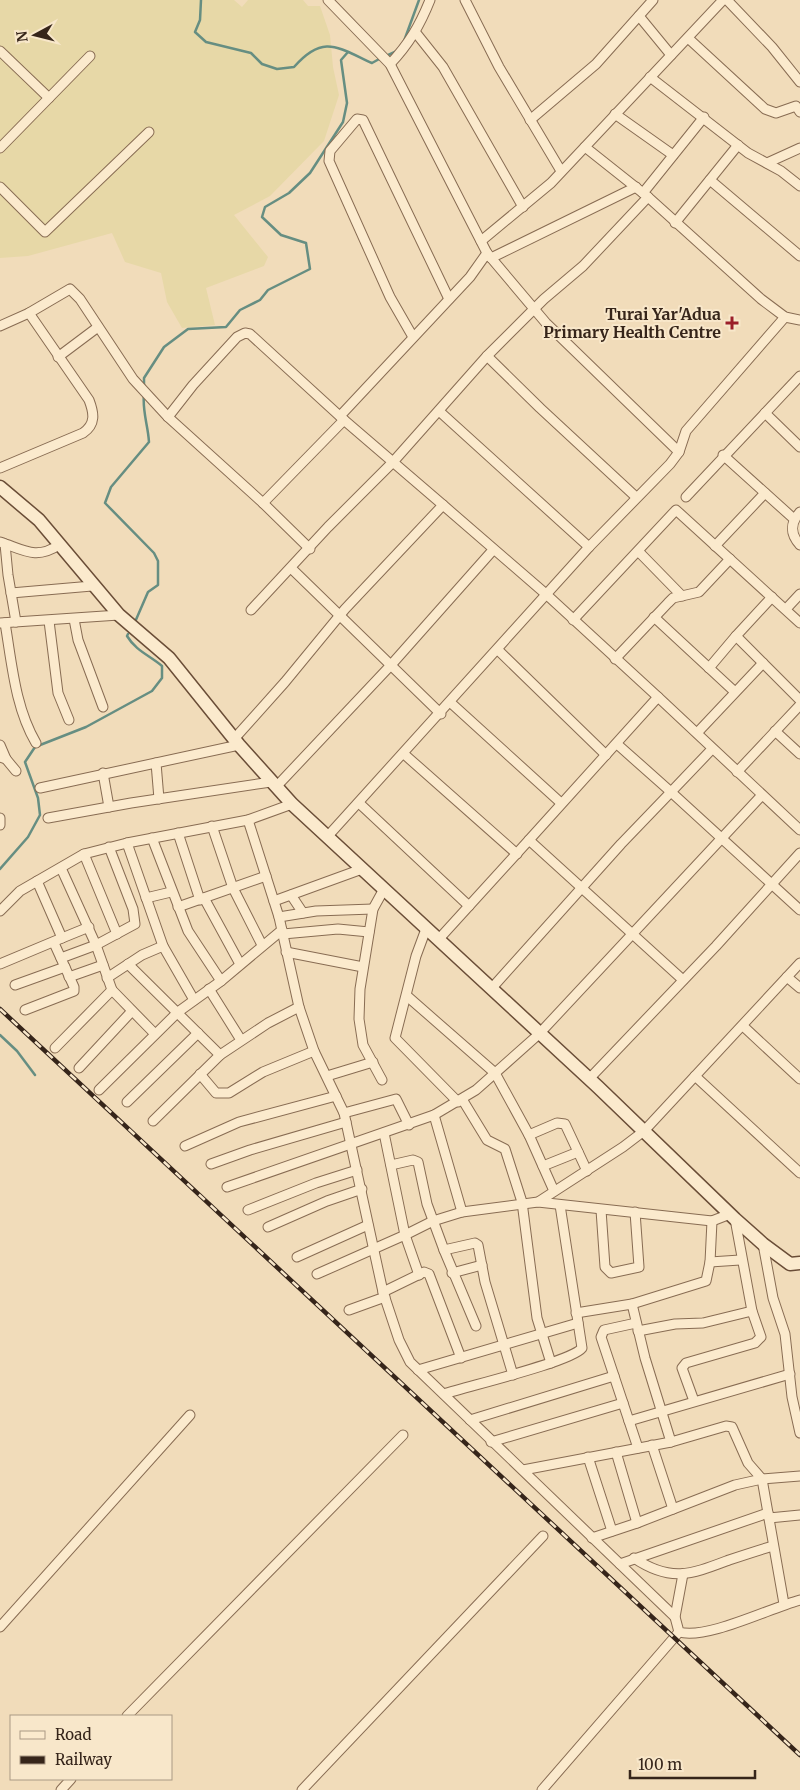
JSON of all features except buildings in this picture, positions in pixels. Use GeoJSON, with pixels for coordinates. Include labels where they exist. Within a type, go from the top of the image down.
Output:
{"type":"FeatureCollection","features":[{"type":"Feature","properties":{"kind":"street"},"geometry":{"type":"LineString","coordinates":[[328,0],[388,61],[489,256],[533,310],[679,452]]}},
{"type":"Feature","properties":{"kind":"street"},"geometry":{"type":"LineString","coordinates":[[388,61],[408,45],[416,33],[430,0]]}},
{"type":"Feature","properties":{"kind":"street"},"geometry":{"type":"LineString","coordinates":[[464,0],[488,48],[561,171]]}},
{"type":"Feature","properties":{"kind":"street"},"geometry":{"type":"LineString","coordinates":[[530,120],[596,64],[653,0]]}},
{"type":"Feature","properties":{"kind":"street"},"geometry":{"type":"LineString","coordinates":[[481,241],[523,207],[561,171],[725,0],[772,47],[800,82]]}},
{"type":"Feature","properties":{"kind":"street"},"geometry":{"type":"LineString","coordinates":[[639,16],[671,55]]}},
{"type":"Feature","properties":{"kind":"street"},"geometry":{"type":"LineString","coordinates":[[416,33],[443,67],[523,207]]}},
{"type":"Feature","properties":{"kind":"street"},"geometry":{"type":"LineString","coordinates":[[688,38],[770,113],[776,113],[796,106],[800,112]]}},
{"type":"Feature","properties":{"kind":"street"},"geometry":{"type":"LineString","coordinates":[[0,51],[49,98]]}},
{"type":"Feature","properties":{"kind":"street"},"geometry":{"type":"LineString","coordinates":[[0,148],[90,56]]}},
{"type":"Feature","properties":{"kind":"street"},"geometry":{"type":"LineString","coordinates":[[650,77],[748,153],[767,163],[800,186]]}},
{"type":"Feature","properties":{"kind":"street"},"geometry":{"type":"LineString","coordinates":[[615,114],[673,155]]}},
{"type":"Feature","properties":{"kind":"street"},"geometry":{"type":"LineString","coordinates":[[251,610],[393,462],[487,356],[533,310],[583,266],[704,117]]}},
{"type":"Feature","properties":{"kind":"street"},"geometry":{"type":"LineString","coordinates":[[414,337],[390,297],[328,161],[330,151],[357,119],[363,120],[449,299]]}},
{"type":"Feature","properties":{"kind":"street"},"geometry":{"type":"LineString","coordinates":[[0,187],[45,232],[148,132]]}},
{"type":"Feature","properties":{"kind":"street"},"geometry":{"type":"LineString","coordinates":[[675,223],[738,145]]}},
{"type":"Feature","properties":{"kind":"street"},"geometry":{"type":"LineString","coordinates":[[585,147],[642,192],[761,299],[785,317],[800,320]]}},
{"type":"Feature","properties":{"kind":"street"},"geometry":{"type":"LineString","coordinates":[[767,163],[800,148]]}},
{"type":"Feature","properties":{"kind":"street"},"geometry":{"type":"LineString","coordinates":[[710,180],[800,256]]}},
{"type":"Feature","properties":{"kind":"street"},"geometry":{"type":"LineString","coordinates":[[263,503],[489,256],[642,192]]}},
{"type":"Feature","properties":{"kind":"street"},"geometry":{"type":"LineString","coordinates":[[0,326],[29,313],[70,289],[80,298],[133,379],[168,417],[263,503],[310,549]]}},
{"type":"Feature","properties":{"kind":"street"},"geometry":{"type":"LineString","coordinates":[[0,468],[83,433],[93,423],[94,412],[90,400],[29,313]]}},
{"type":"Feature","properties":{"kind":"street"},"geometry":{"type":"LineString","coordinates":[[327,838],[590,547],[662,472],[679,452],[686,432],[785,317]]}},
{"type":"Feature","properties":{"kind":"street"},"geometry":{"type":"LineString","coordinates":[[58,356],[98,328]]}},
{"type":"Feature","properties":{"kind":"street"},"geometry":{"type":"LineString","coordinates":[[168,417],[237,337],[245,333],[250,334],[342,418],[547,595],[712,749],[799,827]]}},
{"type":"Feature","properties":{"kind":"street"},"geometry":{"type":"LineString","coordinates":[[487,356],[636,497]]}},
{"type":"Feature","properties":{"kind":"street"},"geometry":{"type":"LineString","coordinates":[[686,497],[723,455],[800,376]]}},
{"type":"Feature","properties":{"kind":"street"},"geometry":{"type":"LineString","coordinates":[[439,411],[590,547]]}},
{"type":"Feature","properties":{"kind":"street"},"geometry":{"type":"LineString","coordinates":[[765,413],[800,447]]}},
{"type":"Feature","properties":{"kind":"street"},"geometry":{"type":"LineString","coordinates":[[723,455],[766,493],[797,515],[792,528],[793,538],[800,545]]}},
{"type":"Feature","properties":{"kind":"street"},"geometry":{"type":"LineString","coordinates":[[0,487],[40,520],[92,586],[118,615],[169,658],[236,742],[273,784],[327,838],[589,1079],[763,1244],[790,1264],[800,1263]]}},
{"type":"Feature","properties":{"kind":"street"},"geometry":{"type":"LineString","coordinates":[[715,546],[766,493]]}},
{"type":"Feature","properties":{"kind":"street"},"geometry":{"type":"LineString","coordinates":[[40,788],[156,763],[236,742],[339,616],[443,505]]}},
{"type":"Feature","properties":{"kind":"street"},"geometry":{"type":"LineString","coordinates":[[573,620],[639,552],[676,510],[800,623]]}},
{"type":"Feature","properties":{"kind":"street"},"geometry":{"type":"LineString","coordinates":[[16,622],[2,543],[37,554],[47,553],[59,545]]}},
{"type":"Feature","properties":{"kind":"street"},"geometry":{"type":"LineString","coordinates":[[48,818],[159,799],[273,784],[391,665],[493,550]]}},
{"type":"Feature","properties":{"kind":"street"},"geometry":{"type":"LineString","coordinates":[[639,552],[682,596]]}},
{"type":"Feature","properties":{"kind":"street"},"geometry":{"type":"LineString","coordinates":[[615,659],[673,598],[700,592],[730,559]]}},
{"type":"Feature","properties":{"kind":"street"},"geometry":{"type":"LineString","coordinates":[[292,568],[441,714]]}},
{"type":"Feature","properties":{"kind":"street"},"geometry":{"type":"LineString","coordinates":[[11,594],[92,586]]}},
{"type":"Feature","properties":{"kind":"street"},"geometry":{"type":"LineString","coordinates":[[786,609],[800,594]]}},
{"type":"Feature","properties":{"kind":"street"},"geometry":{"type":"LineString","coordinates":[[709,668],[772,597]]}},
{"type":"Feature","properties":{"kind":"street"},"geometry":{"type":"LineString","coordinates":[[36,743],[27,728],[18,700],[2,623],[118,615]]}},
{"type":"Feature","properties":{"kind":"street"},"geometry":{"type":"LineString","coordinates":[[654,617],[735,692]]}},
{"type":"Feature","properties":{"kind":"street"},"geometry":{"type":"LineString","coordinates":[[74,619],[78,640],[102,707]]}},
{"type":"Feature","properties":{"kind":"street"},"geometry":{"type":"LineString","coordinates":[[49,621],[58,693],[69,720]]}},
{"type":"Feature","properties":{"kind":"street"},"geometry":{"type":"LineString","coordinates":[[736,636],[800,700]]}},
{"type":"Feature","properties":{"kind":"street"},"geometry":{"type":"LineString","coordinates":[[498,650],[606,755]]}},
{"type":"Feature","properties":{"kind":"street"},"geometry":{"type":"LineString","coordinates":[[697,733],[763,663]]}},
{"type":"Feature","properties":{"kind":"street"},"geometry":{"type":"LineString","coordinates":[[438,940],[658,697]]}},
{"type":"Feature","properties":{"kind":"street"},"geometry":{"type":"LineString","coordinates":[[451,702],[561,803]]}},
{"type":"Feature","properties":{"kind":"street"},"geometry":{"type":"LineString","coordinates":[[737,772],[800,705]]}},
{"type":"Feature","properties":{"kind":"street"},"geometry":{"type":"LineString","coordinates":[[775,731],[800,754]]}},
{"type":"Feature","properties":{"kind":"street"},"geometry":{"type":"LineString","coordinates":[[617,744],[800,910]]}},
{"type":"Feature","properties":{"kind":"street"},"geometry":{"type":"LineString","coordinates":[[0,746],[3,758],[16,771]]}},
{"type":"Feature","properties":{"kind":"street"},"geometry":{"type":"LineString","coordinates":[[491,989],[621,844],[712,749]]}},
{"type":"Feature","properties":{"kind":"street"},"geometry":{"type":"LineString","coordinates":[[404,754],[517,854]]}},
{"type":"Feature","properties":{"kind":"street"},"geometry":{"type":"LineString","coordinates":[[156,763],[159,799]]}},
{"type":"Feature","properties":{"kind":"street"},"geometry":{"type":"LineString","coordinates":[[103,773],[109,807]]}},
{"type":"Feature","properties":{"kind":"street"},"geometry":{"type":"LineString","coordinates":[[227,1187],[409,1125],[434,1115],[460,1100],[495,1073],[539,1034],[762,795]]}},
{"type":"Feature","properties":{"kind":"street"},"geometry":{"type":"LineString","coordinates":[[359,803],[469,906]]}},
{"type":"Feature","properties":{"kind":"street"},"geometry":{"type":"LineString","coordinates":[[0,911],[20,891],[84,854],[128,842],[248,820],[292,804]]}},
{"type":"Feature","properties":{"kind":"street"},"geometry":{"type":"LineString","coordinates":[[0,818],[0,824]]}},
{"type":"Feature","properties":{"kind":"street"},"geometry":{"type":"LineString","coordinates":[[248,820],[279,917],[299,1007],[314,1051],[345,1117],[362,1189],[372,1247],[398,1340],[410,1362],[675,1617]]}},
{"type":"Feature","properties":{"kind":"street"},"geometry":{"type":"LineString","coordinates":[[212,826],[233,888],[262,945]]}},
{"type":"Feature","properties":{"kind":"street"},"geometry":{"type":"LineString","coordinates":[[178,833],[202,899],[240,964]]}},
{"type":"Feature","properties":{"kind":"street"},"geometry":{"type":"LineString","coordinates":[[152,838],[171,892],[188,931],[221,981]]}},
{"type":"Feature","properties":{"kind":"street"},"geometry":{"type":"LineString","coordinates":[[529,840],[684,980]]}},
{"type":"Feature","properties":{"kind":"street"},"geometry":{"type":"LineString","coordinates":[[128,842],[163,946],[194,1000]]}},
{"type":"Feature","properties":{"kind":"street"},"geometry":{"type":"LineString","coordinates":[[61,958],[133,926],[135,918],[109,847]]}},
{"type":"Feature","properties":{"kind":"street"},"geometry":{"type":"LineString","coordinates":[[589,1079],[684,980],[800,852]]}},
{"type":"Feature","properties":{"kind":"street"},"geometry":{"type":"LineString","coordinates":[[84,854],[118,934]]}},
{"type":"Feature","properties":{"kind":"street"},"geometry":{"type":"LineString","coordinates":[[61,868],[89,927],[112,990],[155,1034]]}},
{"type":"Feature","properties":{"kind":"street"},"geometry":{"type":"LineString","coordinates":[[274,901],[362,869]]}},
{"type":"Feature","properties":{"kind":"street"},"geometry":{"type":"LineString","coordinates":[[178,908],[266,876]]}},
{"type":"Feature","properties":{"kind":"street"},"geometry":{"type":"LineString","coordinates":[[25,1010],[74,991],[61,958],[58,940],[37,881]]}},
{"type":"Feature","properties":{"kind":"street"},"geometry":{"type":"LineString","coordinates":[[382,1080],[363,1045],[359,1019],[363,967],[373,909],[384,889]]}},
{"type":"Feature","properties":{"kind":"street"},"geometry":{"type":"LineString","coordinates":[[146,898],[171,892]]}},
{"type":"Feature","properties":{"kind":"street"},"geometry":{"type":"LineString","coordinates":[[291,895],[302,913]]}},
{"type":"Feature","properties":{"kind":"street"},"geometry":{"type":"LineString","coordinates":[[279,917],[302,913],[373,909]]}},
{"type":"Feature","properties":{"kind":"street"},"geometry":{"type":"LineString","coordinates":[[0,964],[89,927]]}},
{"type":"Feature","properties":{"kind":"street"},"geometry":{"type":"LineString","coordinates":[[99,1090],[178,1012],[221,981],[262,945],[282,932],[338,929],[369,932]]}},
{"type":"Feature","properties":{"kind":"street"},"geometry":{"type":"LineString","coordinates":[[426,929],[416,956],[407,996],[395,1033],[397,1042],[460,1100],[488,1140],[505,1149],[522,1202],[537,1318],[551,1363]]}},
{"type":"Feature","properties":{"kind":"street"},"geometry":{"type":"LineString","coordinates":[[107,978],[128,964],[163,946]]}},
{"type":"Feature","properties":{"kind":"street"},"geometry":{"type":"LineString","coordinates":[[286,952],[363,967]]}},
{"type":"Feature","properties":{"kind":"street"},"geometry":{"type":"LineString","coordinates":[[128,964],[220,1055]]}},
{"type":"Feature","properties":{"kind":"street"},"geometry":{"type":"LineString","coordinates":[[538,1202],[587,1171],[644,1131],[800,964]]}},
{"type":"Feature","properties":{"kind":"street"},"geometry":{"type":"LineString","coordinates":[[70,977],[103,965]]}},
{"type":"Feature","properties":{"kind":"street"},"geometry":{"type":"LineString","coordinates":[[15,985],[65,967]]}},
{"type":"Feature","properties":{"kind":"street"},"geometry":{"type":"LineString","coordinates":[[787,977],[800,988]]}},
{"type":"Feature","properties":{"kind":"street"},"geometry":{"type":"LineString","coordinates":[[209,989],[241,1040]]}},
{"type":"Feature","properties":{"kind":"street"},"geometry":{"type":"LineString","coordinates":[[55,1048],[112,990]]}},
{"type":"Feature","properties":{"kind":"street"},"geometry":{"type":"LineString","coordinates":[[407,996],[495,1073],[529,1135],[554,1191]]}},
{"type":"Feature","properties":{"kind":"street"},"geometry":{"type":"LineString","coordinates":[[153,1121],[220,1055],[241,1040],[299,1007]]}},
{"type":"Feature","properties":{"kind":"street"},"geometry":{"type":"LineString","coordinates":[[79,1068],[132,1011]]}},
{"type":"Feature","properties":{"kind":"street"},"geometry":{"type":"LineString","coordinates":[[743,1026],[800,1079]]}},
{"type":"Feature","properties":{"kind":"street"},"geometry":{"type":"LineString","coordinates":[[127,1102],[198,1033]]}},
{"type":"Feature","properties":{"kind":"street"},"geometry":{"type":"LineString","coordinates":[[200,1074],[216,1093],[229,1093],[263,1072],[314,1051]]}},
{"type":"Feature","properties":{"kind":"street"},"geometry":{"type":"LineString","coordinates":[[327,1076],[373,1062]]}},
{"type":"Feature","properties":{"kind":"street"},"geometry":{"type":"LineString","coordinates":[[695,1076],[800,1173]]}},
{"type":"Feature","properties":{"kind":"street"},"geometry":{"type":"LineString","coordinates":[[185,1146],[239,1122],[336,1096]]}},
{"type":"Feature","properties":{"kind":"street"},"geometry":{"type":"LineString","coordinates":[[211,1164],[396,1099],[409,1125]]}},
{"type":"Feature","properties":{"kind":"street"},"geometry":{"type":"LineString","coordinates":[[434,1115],[462,1212]]}},
{"type":"Feature","properties":{"kind":"street"},"geometry":{"type":"LineString","coordinates":[[529,1135],[561,1123],[565,1124],[587,1171]]}},
{"type":"Feature","properties":{"kind":"street"},"geometry":{"type":"LineString","coordinates":[[384,1134],[405,1235],[419,1275]]}},
{"type":"Feature","properties":{"kind":"street"},"geometry":{"type":"LineString","coordinates":[[543,1166],[578,1152]]}},
{"type":"Feature","properties":{"kind":"street"},"geometry":{"type":"LineString","coordinates":[[390,1165],[413,1160],[418,1162],[433,1221],[452,1273],[476,1326]]}},
{"type":"Feature","properties":{"kind":"street"},"geometry":{"type":"LineString","coordinates":[[248,1210],[316,1183],[357,1170]]}},
{"type":"Feature","properties":{"kind":"street"},"geometry":{"type":"LineString","coordinates":[[268,1227],[327,1201],[362,1189]]}},
{"type":"Feature","properties":{"kind":"street"},"geometry":{"type":"LineString","coordinates":[[317,1274],[372,1247],[405,1235],[433,1221],[462,1212],[522,1202],[538,1202],[712,1221],[732,1216]]}},
{"type":"Feature","properties":{"kind":"street"},"geometry":{"type":"LineString","coordinates":[[444,1394],[551,1363],[578,1352],[582,1348],[560,1205]]}},
{"type":"Feature","properties":{"kind":"street"},"geometry":{"type":"LineString","coordinates":[[601,1210],[605,1267],[611,1273],[637,1268],[640,1264],[635,1212]]}},
{"type":"Feature","properties":{"kind":"street"},"geometry":{"type":"LineString","coordinates":[[694,1401],[683,1365],[760,1341],[760,1332],[752,1311],[732,1216]]}},
{"type":"Feature","properties":{"kind":"street"},"geometry":{"type":"LineString","coordinates":[[576,1313],[632,1304],[706,1282],[710,1262],[712,1221]]}},
{"type":"Feature","properties":{"kind":"street"},"geometry":{"type":"LineString","coordinates":[[297,1257],[368,1225]]}},
{"type":"Feature","properties":{"kind":"street"},"geometry":{"type":"LineString","coordinates":[[444,1250],[475,1243],[480,1249],[485,1282],[513,1374]]}},
{"type":"Feature","properties":{"kind":"street"},"geometry":{"type":"LineString","coordinates":[[763,1244],[773,1298],[783,1325],[794,1414],[800,1433]]}},
{"type":"Feature","properties":{"kind":"street"},"geometry":{"type":"LineString","coordinates":[[710,1262],[740,1260]]}},
{"type":"Feature","properties":{"kind":"street"},"geometry":{"type":"LineString","coordinates":[[452,1273],[482,1265]]}},
{"type":"Feature","properties":{"kind":"street"},"geometry":{"type":"LineString","coordinates":[[349,1310],[384,1294],[424,1272],[429,1274],[461,1358]]}},
{"type":"Feature","properties":{"kind":"street"},"geometry":{"type":"LineString","coordinates":[[632,1304],[645,1358],[671,1442]]}},
{"type":"Feature","properties":{"kind":"street"},"geometry":{"type":"LineString","coordinates":[[638,1448],[601,1332],[604,1330],[702,1323],[752,1311]]}},
{"type":"Feature","properties":{"kind":"street"},"geometry":{"type":"LineString","coordinates":[[418,1370],[578,1323]]}},
{"type":"Feature","properties":{"kind":"street"},"geometry":{"type":"LineString","coordinates":[[629,1421],[790,1374]]}},
{"type":"Feature","properties":{"kind":"street"},"geometry":{"type":"LineString","coordinates":[[470,1420],[614,1376]]}},
{"type":"Feature","properties":{"kind":"street"},"geometry":{"type":"LineString","coordinates":[[491,1442],[623,1403]]}},
{"type":"Feature","properties":{"kind":"street"},"geometry":{"type":"LineString","coordinates":[[0,1626],[190,1415]]}},
{"type":"Feature","properties":{"kind":"street"},"geometry":{"type":"LineString","coordinates":[[523,1470],[671,1442],[726,1426],[732,1427],[748,1463],[762,1479],[784,1604]]}},
{"type":"Feature","properties":{"kind":"street"},"geometry":{"type":"LineString","coordinates":[[128,1715],[403,1435]]}},
{"type":"Feature","properties":{"kind":"street"},"geometry":{"type":"LineString","coordinates":[[652,1445],[673,1509]]}},
{"type":"Feature","properties":{"kind":"street"},"geometry":{"type":"LineString","coordinates":[[616,1452],[637,1523]]}},
{"type":"Feature","properties":{"kind":"street"},"geometry":{"type":"LineString","coordinates":[[588,1457],[612,1531]]}},
{"type":"Feature","properties":{"kind":"street"},"geometry":{"type":"LineString","coordinates":[[592,1538],[637,1523],[721,1490],[762,1479],[800,1476]]}},
{"type":"Feature","properties":{"kind":"street"},"geometry":{"type":"LineString","coordinates":[[620,1564],[768,1515],[800,1515]]}},
{"type":"Feature","properties":{"kind":"street"},"geometry":{"type":"LineString","coordinates":[[302,1790],[542,1536]]}},
{"type":"Feature","properties":{"kind":"street"},"geometry":{"type":"LineString","coordinates":[[634,1558],[655,1568],[683,1574],[706,1570],[774,1546]]}},
{"type":"Feature","properties":{"kind":"street"},"geometry":{"type":"LineString","coordinates":[[679,1632],[675,1617],[683,1574]]}},
{"type":"Feature","properties":{"kind":"street"},"geometry":{"type":"LineString","coordinates":[[679,1632],[708,1631],[800,1600]]}},
{"type":"Feature","properties":{"kind":"street"},"geometry":{"type":"LineString","coordinates":[[542,1790],[679,1632]]}},
{"type":"Feature","properties":{"kind":"street"},"geometry":{"type":"LineString","coordinates":[[60,1790],[70,1780]]}},
{"type":"Feature","properties":{"kind":"shaded area"},"geometry":{"type":"Polygon","coordinates":[[[0,0],[234,0],[242,7],[248,0],[303,0],[308,6],[320,6],[330,35],[333,67],[339,95],[324,141],[270,196],[234,215],[268,257],[264,266],[206,288],[215,325],[182,328],[167,302],[161,273],[125,262],[112,233],[28,256],[0,258],[0,0]]]}},
{"type":"Feature","properties":{"kind":"waterway"},"geometry":{"type":"LineString","coordinates":[[201,0],[200,20],[195,32],[206,42],[251,53],[262,64],[277,69],[294,67],[304,57],[322,47],[340,49],[372,63],[381,58]]}},
{"type":"Feature","properties":{"kind":"waterway"},"geometry":{"type":"LineString","coordinates":[[404,41],[419,0]]}},
{"type":"Feature","properties":{"kind":"waterway"},"geometry":{"type":"LineString","coordinates":[[386,56],[397,51]]}},
{"type":"Feature","properties":{"kind":"waterway"},"geometry":{"type":"LineString","coordinates":[[144,386],[144,378],[164,347],[188,329],[226,327],[240,310],[260,300],[268,290],[310,269],[306,243],[281,235],[262,217],[265,207],[289,193],[310,173],[343,122],[347,103],[341,60],[348,52]]}},
{"type":"Feature","properties":{"kind":"waterway"},"geometry":{"type":"LineString","coordinates":[[135,622],[148,592],[158,585],[158,561],[154,553],[105,503],[111,487],[149,442],[144,394]]}},
{"type":"Feature","properties":{"kind":"waterway"},"geometry":{"type":"LineString","coordinates":[[0,869],[28,837],[40,815],[38,798],[25,762],[35,747],[86,727],[152,691],[162,678],[162,666],[134,645],[127,636],[128,634]]}},
{"type":"Feature","properties":{"kind":"waterway"},"geometry":{"type":"LineString","coordinates":[[0,1035],[17,1051],[35,1075]]}},
{"type":"Feature","properties":{"kind":"railway"},"geometry":{"type":"LineString","coordinates":[[0,1009],[800,1755]]}},
{"type":"Feature","properties":{"kind":"place","name":"Turai Yar'Adua Primary Health Centre"},"geometry":{"type":"Point","coordinates":[732,323]}}]}
